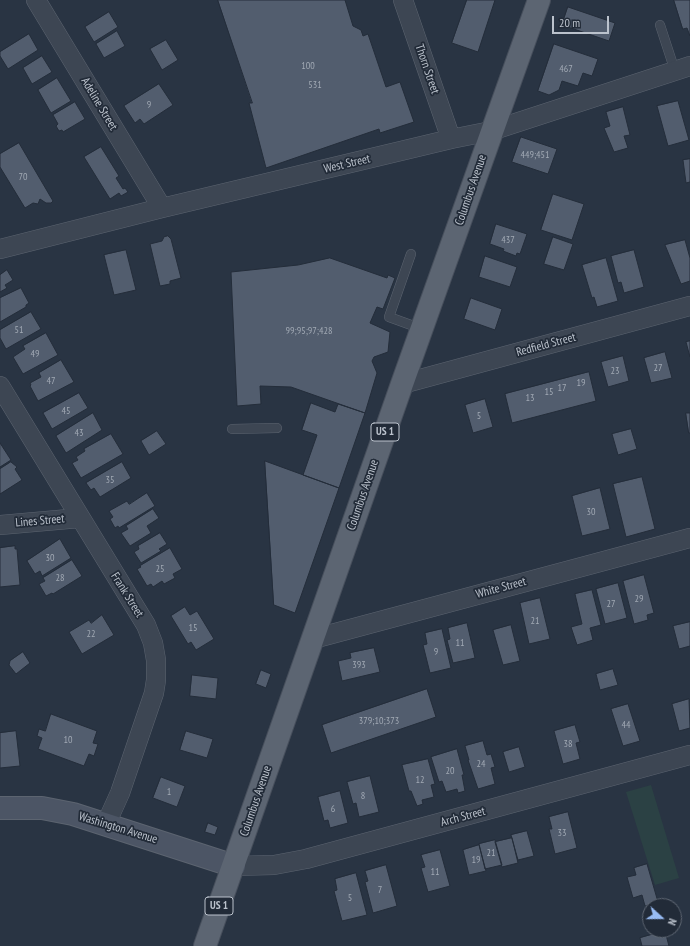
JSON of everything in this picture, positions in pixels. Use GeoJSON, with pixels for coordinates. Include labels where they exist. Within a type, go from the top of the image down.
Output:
{"type":"FeatureCollection","features":[{"type":"Feature","properties":{"kind":"main road","name":"Columbus Avenue"},"geometry":{"type":"LineString","coordinates":[[205,946],[491,131],[539,0]]}},
{"type":"Feature","properties":{"kind":"main road","name":"Washington Avenue"},"geometry":{"type":"LineString","coordinates":[[0,808],[42,808],[106,824],[234,866]]}},
{"type":"Feature","properties":{"kind":"street","name":"Adeline Street"},"geometry":{"type":"LineString","coordinates":[[36,0],[162,208]]}},
{"type":"Feature","properties":{"kind":"street","name":"Thorn Street"},"geometry":{"type":"LineString","coordinates":[[403,0],[451,139]]}},
{"type":"Feature","properties":{"kind":"street","name":"West Street"},"geometry":{"type":"LineString","coordinates":[[0,250],[162,208],[451,139],[491,131],[682,69]]}},
{"type":"Feature","properties":{"kind":"street","name":"Redfield Street"},"geometry":{"type":"LineString","coordinates":[[402,384],[690,306]]}},
{"type":"Feature","properties":{"kind":"street","name":"Frank Street"},"geometry":{"type":"LineString","coordinates":[[0,386],[148,630],[153,643],[157,670],[154,693],[120,794],[106,824]]}},
{"type":"Feature","properties":{"kind":"street","name":"Lines Street"},"geometry":{"type":"LineString","coordinates":[[0,525],[80,518]]}},
{"type":"Feature","properties":{"kind":"street","name":"White Street"},"geometry":{"type":"LineString","coordinates":[[313,639],[690,538]]}},
{"type":"Feature","properties":{"kind":"street","name":"Arch Street"},"geometry":{"type":"LineString","coordinates":[[234,866],[274,865],[306,859],[690,755]]}},
{"type":"Feature","properties":{"kind":"lane"},"geometry":{"type":"LineString","coordinates":[[660,25],[682,69]]}},
{"type":"Feature","properties":{"kind":"lane"},"geometry":{"type":"LineString","coordinates":[[411,254],[389,317],[422,329]]}},
{"type":"Feature","properties":{"kind":"lane"},"geometry":{"type":"LineString","coordinates":[[232,429],[277,428]]}},
{"type":"Feature","properties":{"kind":"green space"},"geometry":{"type":"Polygon","coordinates":[[[651,785],[679,878],[655,885],[626,792],[651,785]]]}},
{"type":"Feature","properties":{"kind":"building"},"geometry":{"type":"Polygon","coordinates":[[[218,0],[345,0],[353,26],[361,30],[363,36],[368,34],[386,87],[400,82],[414,122],[380,133],[379,129],[266,168],[249,103],[252,103],[218,0]]]}},
{"type":"Feature","properties":{"kind":"building"},"geometry":{"type":"Polygon","coordinates":[[[467,0],[495,0],[478,52],[452,43],[467,0]]]}},
{"type":"Feature","properties":{"kind":"building"},"geometry":{"type":"Polygon","coordinates":[[[674,0],[690,0],[690,36],[687,28],[683,29],[674,0]]]}},
{"type":"Feature","properties":{"kind":"building"},"geometry":{"type":"Polygon","coordinates":[[[568,7],[615,23],[609,41],[562,25],[568,7]]]}},
{"type":"Feature","properties":{"kind":"building"},"geometry":{"type":"Polygon","coordinates":[[[109,12],[118,27],[94,42],[85,27],[109,12]]]}},
{"type":"Feature","properties":{"kind":"building"},"geometry":{"type":"Polygon","coordinates":[[[117,31],[125,46],[104,58],[96,44],[117,31]]]}},
{"type":"Feature","properties":{"kind":"building"},"geometry":{"type":"Polygon","coordinates":[[[29,34],[38,50],[8,69],[0,56],[0,52],[29,34]]]}},
{"type":"Feature","properties":{"kind":"building"},"geometry":{"type":"Polygon","coordinates":[[[166,40],[178,60],[162,70],[150,49],[166,40]]]}},
{"type":"Feature","properties":{"kind":"building"},"geometry":{"type":"Polygon","coordinates":[[[554,44],[598,59],[592,76],[583,73],[578,86],[562,81],[559,90],[549,95],[538,91],[554,44]]]}},
{"type":"Feature","properties":{"kind":"building"},"geometry":{"type":"Polygon","coordinates":[[[42,56],[52,72],[32,84],[23,68],[42,56]]]}},
{"type":"Feature","properties":{"kind":"building"},"geometry":{"type":"Polygon","coordinates":[[[57,78],[71,101],[51,113],[38,90],[57,78]]]}},
{"type":"Feature","properties":{"kind":"building"},"geometry":{"type":"Polygon","coordinates":[[[159,84],[173,105],[144,124],[140,119],[135,123],[124,106],[159,84]]]}},
{"type":"Feature","properties":{"kind":"building"},"geometry":{"type":"Polygon","coordinates":[[[678,101],[689,140],[668,146],[657,106],[678,101]]]}},
{"type":"Feature","properties":{"kind":"building"},"geometry":{"type":"Polygon","coordinates":[[[75,102],[85,119],[63,132],[62,130],[59,131],[56,126],[58,124],[53,115],[75,102]]]}},
{"type":"Feature","properties":{"kind":"building"},"geometry":{"type":"Polygon","coordinates":[[[623,107],[630,135],[624,136],[628,148],[614,152],[604,128],[610,126],[606,112],[623,107]]]}},
{"type":"Feature","properties":{"kind":"building"},"geometry":{"type":"Polygon","coordinates":[[[521,137],[557,149],[548,174],[512,162],[521,137]]]}},
{"type":"Feature","properties":{"kind":"building"},"geometry":{"type":"Polygon","coordinates":[[[19,143],[53,201],[51,203],[46,203],[40,199],[38,204],[33,203],[25,208],[0,167],[0,154],[19,143]]]}},
{"type":"Feature","properties":{"kind":"building"},"geometry":{"type":"Polygon","coordinates":[[[101,147],[119,176],[116,178],[123,189],[125,188],[128,192],[121,196],[119,193],[110,199],[84,157],[101,147]]]}},
{"type":"Feature","properties":{"kind":"building"},"geometry":{"type":"Polygon","coordinates":[[[690,159],[690,182],[686,183],[683,160],[690,159]]]}},
{"type":"Feature","properties":{"kind":"building"},"geometry":{"type":"Polygon","coordinates":[[[553,194],[584,204],[572,240],[541,230],[553,194]]]}},
{"type":"Feature","properties":{"kind":"building"},"geometry":{"type":"Polygon","coordinates":[[[496,224],[527,234],[520,254],[517,253],[516,256],[503,251],[504,249],[490,244],[496,224]]]}},
{"type":"Feature","properties":{"kind":"building"},"geometry":{"type":"Polygon","coordinates":[[[168,236],[171,239],[181,278],[170,281],[170,284],[160,286],[150,244],[162,241],[164,237],[168,236]]]}},
{"type":"Feature","properties":{"kind":"building"},"geometry":{"type":"Polygon","coordinates":[[[553,237],[573,244],[564,270],[544,264],[553,237]]]}},
{"type":"Feature","properties":{"kind":"building"},"geometry":{"type":"Polygon","coordinates":[[[685,240],[690,258],[690,281],[681,284],[665,245],[685,240]]]}},
{"type":"Feature","properties":{"kind":"building"},"geometry":{"type":"Polygon","coordinates":[[[126,250],[136,290],[114,295],[104,255],[126,250]]]}},
{"type":"Feature","properties":{"kind":"building"},"geometry":{"type":"Polygon","coordinates":[[[634,250],[644,287],[624,293],[621,282],[618,283],[611,256],[634,250]]]}},
{"type":"Feature","properties":{"kind":"building"},"geometry":{"type":"Polygon","coordinates":[[[485,256],[517,267],[510,287],[479,277],[485,256]]]}},
{"type":"Feature","properties":{"kind":"building"},"geometry":{"type":"Polygon","coordinates":[[[330,258],[387,278],[388,275],[395,278],[383,309],[377,307],[370,323],[390,332],[388,352],[374,357],[372,361],[377,373],[365,413],[291,387],[260,386],[261,404],[237,406],[231,272],[298,265],[330,258]]]}},
{"type":"Feature","properties":{"kind":"building"},"geometry":{"type":"Polygon","coordinates":[[[606,258],[618,301],[597,307],[594,297],[592,298],[582,265],[606,258]]]}},
{"type":"Feature","properties":{"kind":"building"},"geometry":{"type":"Polygon","coordinates":[[[7,270],[13,280],[5,285],[7,288],[0,292],[0,275],[7,270]]]}},
{"type":"Feature","properties":{"kind":"building"},"geometry":{"type":"Polygon","coordinates":[[[21,288],[29,303],[26,307],[0,322],[0,298],[21,288]]]}},
{"type":"Feature","properties":{"kind":"building"},"geometry":{"type":"Polygon","coordinates":[[[471,298],[502,309],[495,330],[464,319],[471,298]]]}},
{"type":"Feature","properties":{"kind":"building"},"geometry":{"type":"Polygon","coordinates":[[[31,312],[41,329],[6,349],[0,338],[0,330],[31,312]]]}},
{"type":"Feature","properties":{"kind":"building"},"geometry":{"type":"Polygon","coordinates":[[[46,333],[58,355],[23,374],[13,357],[25,349],[23,346],[46,333]]]}},
{"type":"Feature","properties":{"kind":"building"},"geometry":{"type":"Polygon","coordinates":[[[690,341],[690,357],[686,342],[690,341]]]}},
{"type":"Feature","properties":{"kind":"building"},"geometry":{"type":"Polygon","coordinates":[[[665,352],[672,378],[651,383],[644,358],[665,352]]]}},
{"type":"Feature","properties":{"kind":"building"},"geometry":{"type":"Polygon","coordinates":[[[623,356],[629,381],[608,387],[601,362],[623,356]]]}},
{"type":"Feature","properties":{"kind":"building"},"geometry":{"type":"Polygon","coordinates":[[[61,360],[74,382],[38,401],[30,386],[30,383],[41,377],[39,373],[61,360]]]}},
{"type":"Feature","properties":{"kind":"building"},"geometry":{"type":"Polygon","coordinates":[[[589,372],[596,401],[512,423],[505,394],[589,372]]]}},
{"type":"Feature","properties":{"kind":"building"},"geometry":{"type":"Polygon","coordinates":[[[79,393],[88,408],[52,429],[43,413],[79,393]]]}},
{"type":"Feature","properties":{"kind":"building"},"geometry":{"type":"Polygon","coordinates":[[[485,399],[493,427],[473,433],[465,405],[485,399]]]}},
{"type":"Feature","properties":{"kind":"building"},"geometry":{"type":"Polygon","coordinates":[[[311,403],[335,412],[338,404],[365,413],[339,488],[303,475],[317,435],[302,430],[311,403]]]}},
{"type":"Feature","properties":{"kind":"building"},"geometry":{"type":"Polygon","coordinates":[[[93,413],[102,430],[66,453],[56,436],[93,413]]]}},
{"type":"Feature","properties":{"kind":"building"},"geometry":{"type":"Polygon","coordinates":[[[686,413],[690,413],[690,433],[689,433],[686,413]]]}},
{"type":"Feature","properties":{"kind":"building"},"geometry":{"type":"Polygon","coordinates":[[[631,429],[637,449],[618,455],[612,434],[631,429]]]}},
{"type":"Feature","properties":{"kind":"building"},"geometry":{"type":"Polygon","coordinates":[[[157,431],[166,444],[149,455],[141,441],[157,431]]]}},
{"type":"Feature","properties":{"kind":"building"},"geometry":{"type":"Polygon","coordinates":[[[111,434],[123,454],[81,478],[72,463],[78,460],[76,457],[85,451],[84,449],[111,434]]]}},
{"type":"Feature","properties":{"kind":"building"},"geometry":{"type":"Polygon","coordinates":[[[0,443],[11,460],[0,467],[0,443]]]}},
{"type":"Feature","properties":{"kind":"building"},"geometry":{"type":"Polygon","coordinates":[[[265,461],[339,488],[295,613],[274,605],[265,461]]]}},
{"type":"Feature","properties":{"kind":"building"},"geometry":{"type":"Polygon","coordinates":[[[11,462],[17,467],[15,469],[22,480],[0,494],[0,469],[11,462]]]}},
{"type":"Feature","properties":{"kind":"building"},"geometry":{"type":"Polygon","coordinates":[[[122,462],[131,478],[100,497],[94,488],[91,490],[86,483],[122,462]]]}},
{"type":"Feature","properties":{"kind":"building"},"geometry":{"type":"Polygon","coordinates":[[[642,477],[655,529],[626,537],[613,484],[642,477]]]}},
{"type":"Feature","properties":{"kind":"building"},"geometry":{"type":"Polygon","coordinates":[[[600,488],[610,529],[582,536],[572,496],[600,488]]]}},
{"type":"Feature","properties":{"kind":"building"},"geometry":{"type":"Polygon","coordinates":[[[147,493],[155,506],[119,528],[118,526],[115,528],[110,519],[113,517],[109,511],[127,501],[129,504],[147,493]]]}},
{"type":"Feature","properties":{"kind":"building"},"geometry":{"type":"Polygon","coordinates":[[[153,509],[159,518],[147,526],[151,533],[130,546],[121,533],[128,529],[126,526],[153,509]]]}},
{"type":"Feature","properties":{"kind":"building"},"geometry":{"type":"Polygon","coordinates":[[[160,533],[167,544],[159,549],[161,551],[141,563],[134,552],[139,549],[138,546],[160,533]]]}},
{"type":"Feature","properties":{"kind":"building"},"geometry":{"type":"Polygon","coordinates":[[[60,539],[71,558],[42,576],[40,571],[35,574],[27,561],[60,539]]]}},
{"type":"Feature","properties":{"kind":"building"},"geometry":{"type":"Polygon","coordinates":[[[15,546],[15,549],[17,549],[20,585],[0,587],[0,548],[15,546]]]}},
{"type":"Feature","properties":{"kind":"building"},"geometry":{"type":"Polygon","coordinates":[[[170,548],[182,569],[173,574],[175,578],[164,584],[162,581],[153,587],[151,584],[147,586],[137,569],[170,548]]]}},
{"type":"Feature","properties":{"kind":"building"},"geometry":{"type":"Polygon","coordinates":[[[72,560],[82,576],[53,594],[52,593],[46,596],[39,584],[45,581],[43,578],[72,560]]]}},
{"type":"Feature","properties":{"kind":"building"},"geometry":{"type":"Polygon","coordinates":[[[644,575],[654,613],[647,615],[648,620],[634,624],[623,581],[644,575]]]}},
{"type":"Feature","properties":{"kind":"building"},"geometry":{"type":"Polygon","coordinates":[[[618,583],[627,618],[605,624],[596,589],[618,583]]]}},
{"type":"Feature","properties":{"kind":"building"},"geometry":{"type":"Polygon","coordinates":[[[592,590],[601,625],[590,628],[593,640],[577,645],[571,627],[582,624],[575,594],[592,590]]]}},
{"type":"Feature","properties":{"kind":"building"},"geometry":{"type":"Polygon","coordinates":[[[540,598],[550,639],[529,644],[520,603],[540,598]]]}},
{"type":"Feature","properties":{"kind":"building"},"geometry":{"type":"Polygon","coordinates":[[[185,607],[190,615],[197,611],[214,639],[196,650],[191,642],[188,644],[171,616],[185,607]]]}},
{"type":"Feature","properties":{"kind":"building"},"geometry":{"type":"Polygon","coordinates":[[[102,615],[114,635],[82,654],[69,632],[89,620],[91,623],[102,615]]]}},
{"type":"Feature","properties":{"kind":"building"},"geometry":{"type":"Polygon","coordinates":[[[690,622],[690,646],[679,649],[673,626],[690,622]]]}},
{"type":"Feature","properties":{"kind":"building"},"geometry":{"type":"Polygon","coordinates":[[[467,623],[475,658],[453,663],[447,640],[450,639],[448,628],[467,623]]]}},
{"type":"Feature","properties":{"kind":"building"},"geometry":{"type":"Polygon","coordinates":[[[511,625],[520,661],[503,665],[493,630],[511,625]]]}},
{"type":"Feature","properties":{"kind":"building"},"geometry":{"type":"Polygon","coordinates":[[[442,629],[451,668],[430,673],[423,645],[427,644],[425,633],[442,629]]]}},
{"type":"Feature","properties":{"kind":"building"},"geometry":{"type":"Polygon","coordinates":[[[374,648],[380,672],[342,681],[338,661],[351,658],[350,653],[374,648]]]}},
{"type":"Feature","properties":{"kind":"building"},"geometry":{"type":"Polygon","coordinates":[[[23,652],[30,663],[16,674],[9,665],[10,661],[23,652]]]}},
{"type":"Feature","properties":{"kind":"building"},"geometry":{"type":"Polygon","coordinates":[[[613,669],[618,685],[600,690],[596,674],[613,669]]]}},
{"type":"Feature","properties":{"kind":"building"},"geometry":{"type":"Polygon","coordinates":[[[261,670],[271,674],[266,688],[256,684],[261,670]]]}},
{"type":"Feature","properties":{"kind":"building"},"geometry":{"type":"Polygon","coordinates":[[[192,675],[218,678],[216,699],[190,696],[192,675]]]}},
{"type":"Feature","properties":{"kind":"building"},"geometry":{"type":"Polygon","coordinates":[[[427,689],[436,717],[331,753],[322,725],[427,689]]]}},
{"type":"Feature","properties":{"kind":"building"},"geometry":{"type":"Polygon","coordinates":[[[689,699],[690,728],[679,731],[672,704],[689,699]]]}},
{"type":"Feature","properties":{"kind":"building"},"geometry":{"type":"Polygon","coordinates":[[[628,704],[640,741],[623,746],[611,709],[628,704]]]}},
{"type":"Feature","properties":{"kind":"building"},"geometry":{"type":"Polygon","coordinates":[[[51,714],[97,731],[93,743],[98,744],[94,756],[89,754],[84,766],[38,749],[42,738],[37,736],[39,729],[45,731],[51,714]]]}},
{"type":"Feature","properties":{"kind":"building"},"geometry":{"type":"Polygon","coordinates":[[[575,725],[580,742],[576,743],[580,759],[563,764],[554,731],[575,725]]]}},
{"type":"Feature","properties":{"kind":"building"},"geometry":{"type":"Polygon","coordinates":[[[16,731],[20,766],[0,768],[0,733],[16,731]]]}},
{"type":"Feature","properties":{"kind":"building"},"geometry":{"type":"Polygon","coordinates":[[[186,731],[213,739],[207,758],[180,750],[186,731]]]}},
{"type":"Feature","properties":{"kind":"building"},"geometry":{"type":"Polygon","coordinates":[[[483,741],[487,755],[491,754],[495,767],[491,768],[495,784],[478,789],[465,746],[483,741]]]}},
{"type":"Feature","properties":{"kind":"building"},"geometry":{"type":"Polygon","coordinates":[[[519,747],[525,767],[509,772],[503,752],[519,747]]]}},
{"type":"Feature","properties":{"kind":"building"},"geometry":{"type":"Polygon","coordinates":[[[457,749],[464,775],[462,775],[465,791],[458,793],[457,789],[446,792],[442,781],[439,782],[431,757],[457,749]]]}},
{"type":"Feature","properties":{"kind":"building"},"geometry":{"type":"Polygon","coordinates":[[[428,759],[435,784],[431,785],[434,797],[422,800],[423,804],[417,806],[411,791],[409,791],[402,765],[428,759]]]}},
{"type":"Feature","properties":{"kind":"building"},"geometry":{"type":"Polygon","coordinates":[[[370,776],[379,812],[359,817],[356,803],[353,804],[347,782],[370,776]]]}},
{"type":"Feature","properties":{"kind":"building"},"geometry":{"type":"Polygon","coordinates":[[[161,777],[185,786],[177,807],[153,798],[161,777]]]}},
{"type":"Feature","properties":{"kind":"building"},"geometry":{"type":"Polygon","coordinates":[[[340,791],[348,823],[330,828],[328,820],[324,821],[318,797],[340,791]]]}},
{"type":"Feature","properties":{"kind":"building"},"geometry":{"type":"Polygon","coordinates":[[[568,812],[577,848],[555,854],[549,829],[552,829],[549,817],[568,812]]]}},
{"type":"Feature","properties":{"kind":"building"},"geometry":{"type":"Polygon","coordinates":[[[208,823],[218,827],[215,835],[205,832],[208,823]]]}},
{"type":"Feature","properties":{"kind":"building"},"geometry":{"type":"Polygon","coordinates":[[[527,831],[534,856],[518,860],[511,835],[527,831]]]}},
{"type":"Feature","properties":{"kind":"building"},"geometry":{"type":"Polygon","coordinates":[[[512,838],[518,863],[502,867],[495,842],[512,838]]]}},
{"type":"Feature","properties":{"kind":"building"},"geometry":{"type":"Polygon","coordinates":[[[495,840],[502,865],[485,869],[479,844],[495,840]]]}},
{"type":"Feature","properties":{"kind":"building"},"geometry":{"type":"Polygon","coordinates":[[[479,845],[486,871],[469,875],[463,850],[479,845]]]}},
{"type":"Feature","properties":{"kind":"building"},"geometry":{"type":"Polygon","coordinates":[[[440,850],[450,886],[428,892],[421,868],[425,867],[421,855],[440,850]]]}},
{"type":"Feature","properties":{"kind":"building"},"geometry":{"type":"Polygon","coordinates":[[[647,864],[657,898],[643,898],[642,895],[633,898],[627,877],[636,875],[634,868],[647,864]]]}},
{"type":"Feature","properties":{"kind":"building"},"geometry":{"type":"Polygon","coordinates":[[[386,865],[397,906],[373,913],[365,882],[368,881],[365,871],[386,865]]]}},
{"type":"Feature","properties":{"kind":"building"},"geometry":{"type":"Polygon","coordinates":[[[356,873],[367,915],[342,921],[334,891],[337,890],[335,879],[356,873]]]}},
{"type":"Feature","properties":{"kind":"building"},"geometry":{"type":"Polygon","coordinates":[[[640,938],[667,938],[669,946],[642,946],[640,938]]]}}]}
